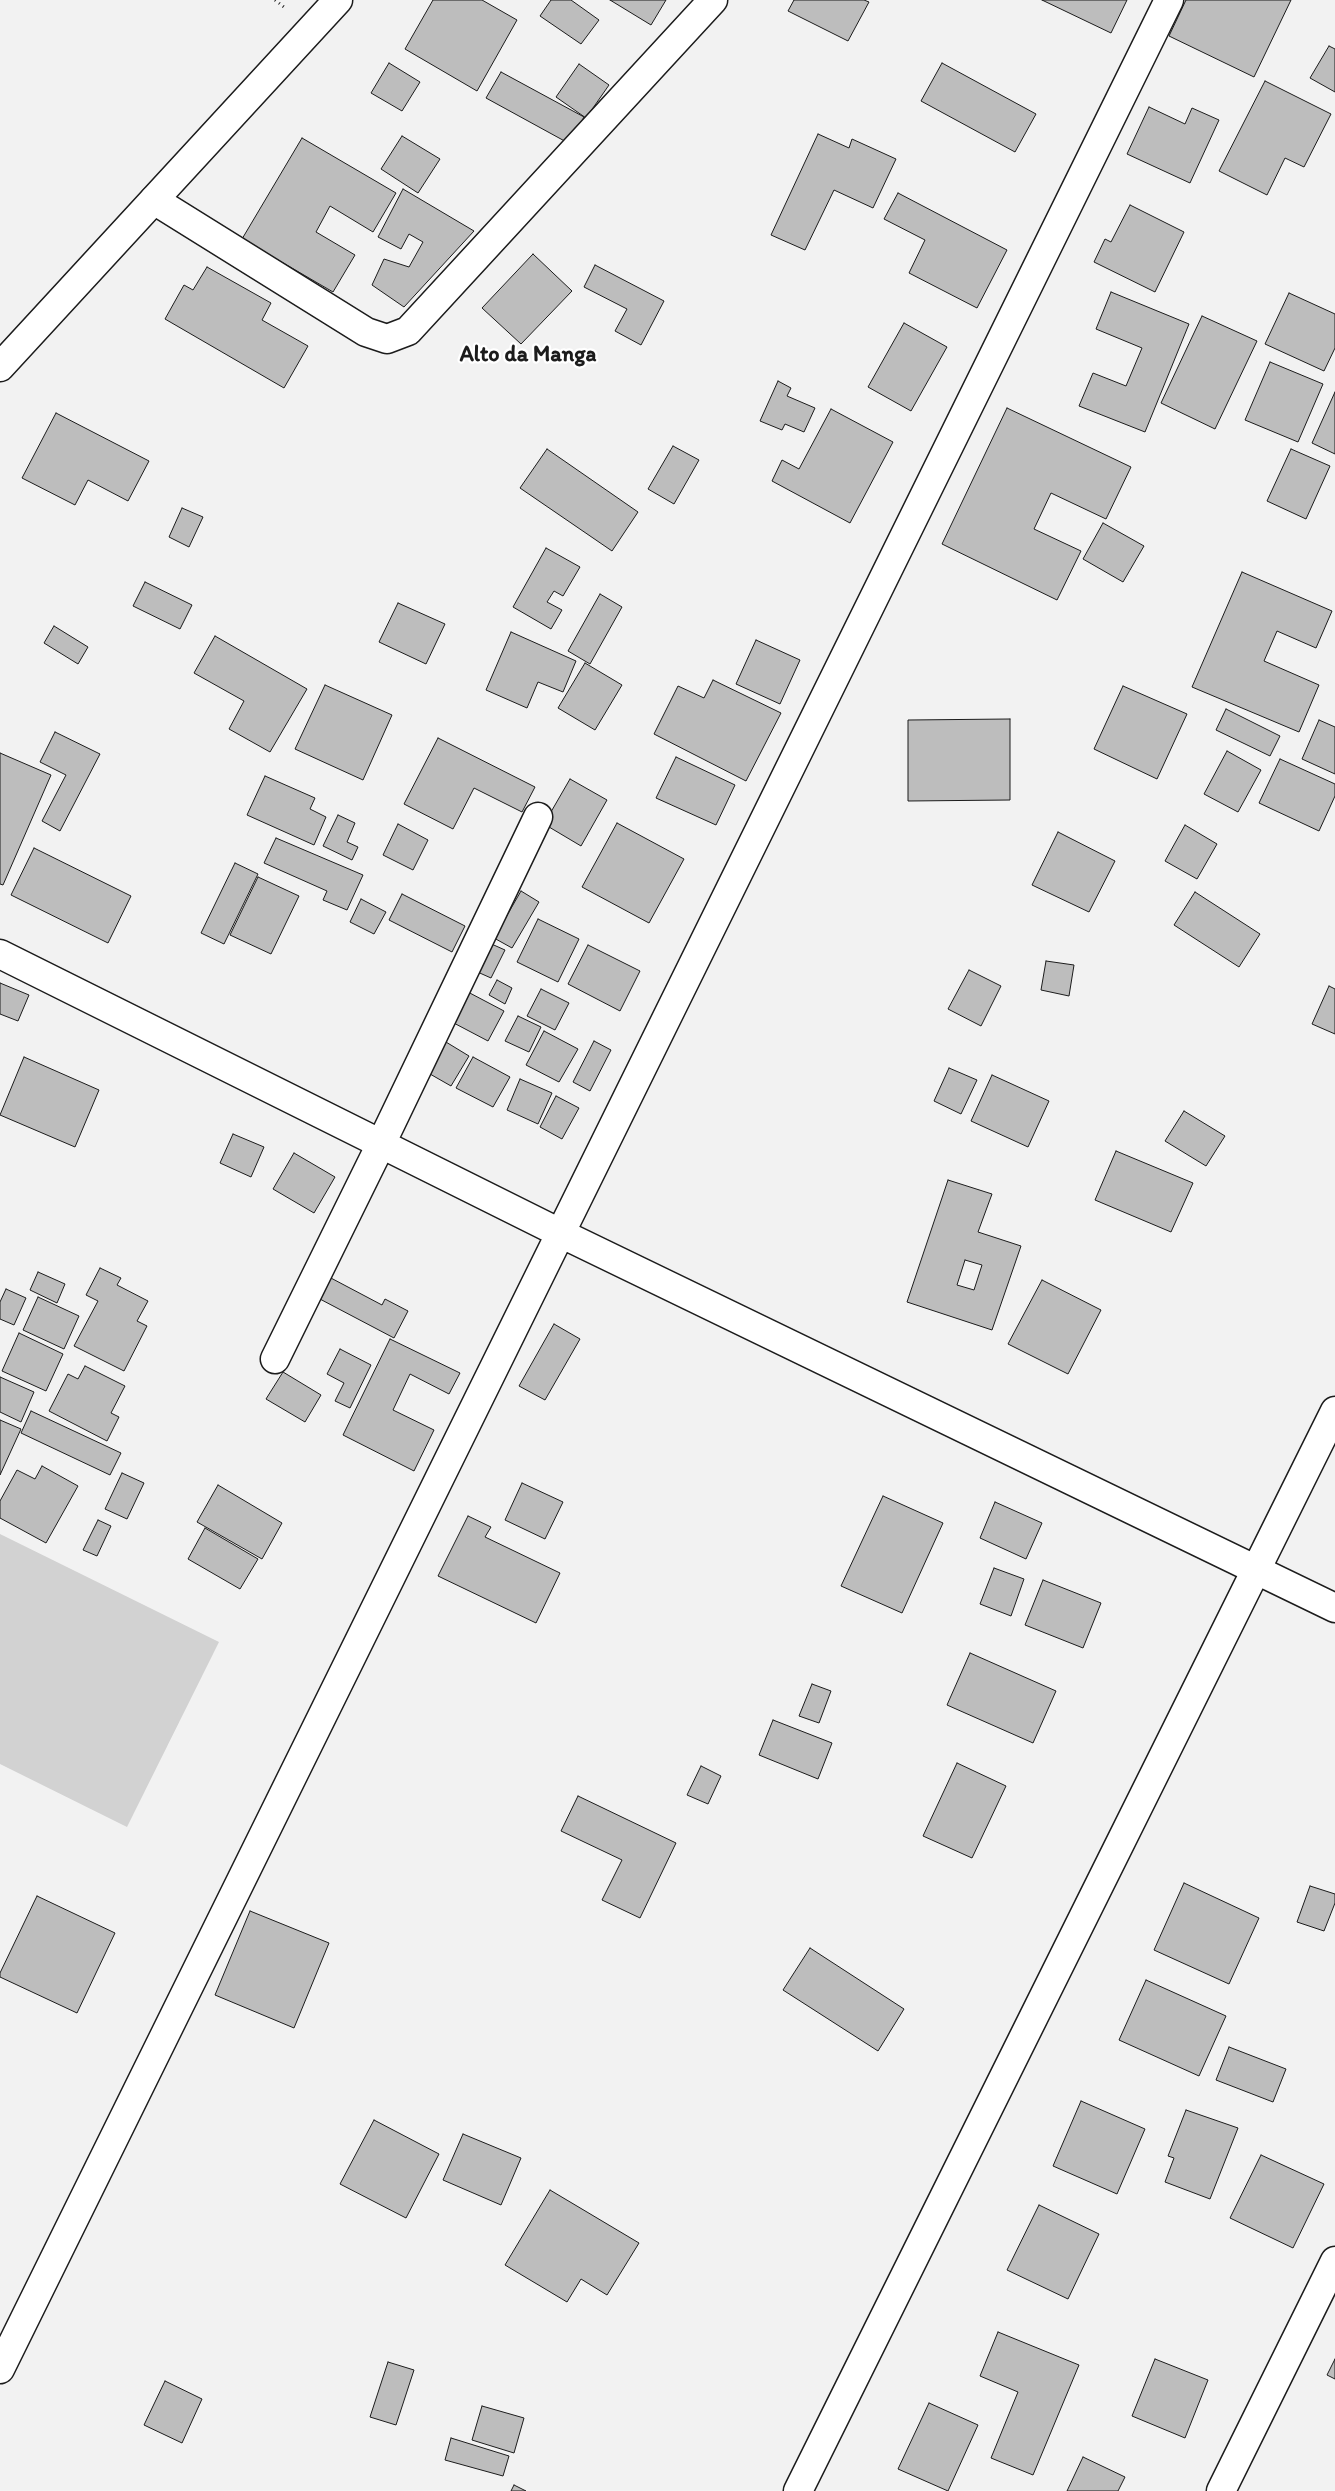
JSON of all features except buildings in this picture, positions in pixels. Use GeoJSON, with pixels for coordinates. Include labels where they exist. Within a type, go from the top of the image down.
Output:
{"type":"FeatureCollection","features":[{"type":"Feature","properties":{"kind":"street"},"geometry":{"type":"LineString","coordinates":[[2,368],[338,0]]}},
{"type":"Feature","properties":{"kind":"street"},"geometry":{"type":"LineString","coordinates":[[154,200],[366,332],[387,339],[408,330],[713,0]]}},
{"type":"Feature","properties":{"kind":"street"},"geometry":{"type":"LineString","coordinates":[[0,2369],[1169,0]]}},
{"type":"Feature","properties":{"kind":"street"},"geometry":{"type":"LineString","coordinates":[[275,1359],[381,1144],[538,817]]}},
{"type":"Feature","properties":{"kind":"street"},"geometry":{"type":"LineString","coordinates":[[0,954],[560,1233],[1335,1608]]}},
{"type":"Feature","properties":{"kind":"street"},"geometry":{"type":"LineString","coordinates":[[798,2491],[1335,1411]]}},
{"type":"Feature","properties":{"kind":"street"},"geometry":{"type":"LineString","coordinates":[[1221,2491],[1335,2261]]}},
{"type":"Feature","properties":{"kind":"shaded area"},"geometry":{"type":"Polygon","coordinates":[[[0,1534],[219,1642],[127,1827],[0,1764],[0,1534]]]}},
{"type":"Feature","properties":{"kind":"district","name":"Alto da Manga"},"geometry":{"type":"Point","coordinates":[528,355]}}]}
